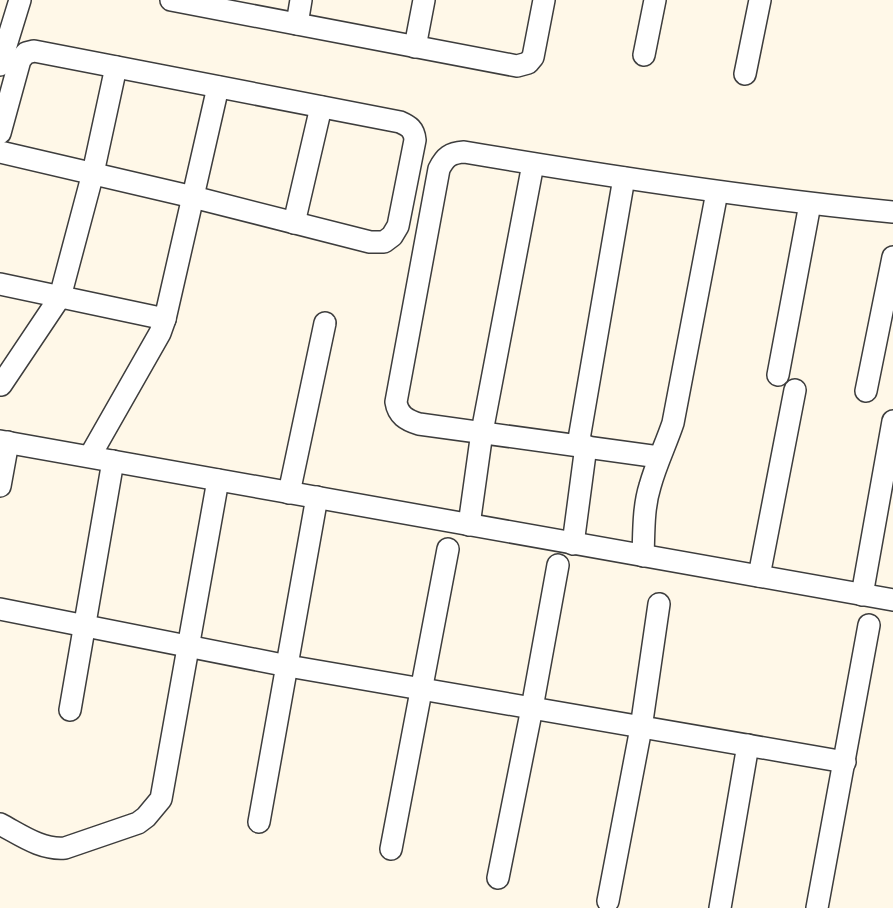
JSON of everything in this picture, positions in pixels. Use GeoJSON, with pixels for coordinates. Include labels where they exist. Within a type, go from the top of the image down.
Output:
{"type":"FeatureCollection","features":[{"type":"Feature","properties":{"kind":"street"},"geometry":{"type":"LineString","coordinates":[[0,65],[20,0]]}},
{"type":"Feature","properties":{"kind":"street"},"geometry":{"type":"LineString","coordinates":[[173,0],[517,66],[523,65],[533,57],[544,0]]}},
{"type":"Feature","properties":{"kind":"street"},"geometry":{"type":"LineString","coordinates":[[297,24],[301,0]]}},
{"type":"Feature","properties":{"kind":"street"},"geometry":{"type":"LineString","coordinates":[[416,47],[424,0]]}},
{"type":"Feature","properties":{"kind":"street"},"geometry":{"type":"LineString","coordinates":[[644,55],[655,0]]}},
{"type":"Feature","properties":{"kind":"street"},"geometry":{"type":"LineString","coordinates":[[745,74],[760,0]]}},
{"type":"Feature","properties":{"kind":"street"},"geometry":{"type":"LineString","coordinates":[[0,133],[20,60],[26,53],[34,51],[400,122],[414,132],[415,140],[398,226],[392,236],[384,242],[370,242],[193,197],[0,152]]}},
{"type":"Feature","properties":{"kind":"street"},"geometry":{"type":"LineString","coordinates":[[1,385],[60,296],[93,173],[116,67]]}},
{"type":"Feature","properties":{"kind":"street"},"geometry":{"type":"LineString","coordinates":[[90,456],[160,333],[165,319],[218,87]]}},
{"type":"Feature","properties":{"kind":"street"},"geometry":{"type":"LineString","coordinates":[[294,223],[321,107]]}},
{"type":"Feature","properties":{"kind":"street"},"geometry":{"type":"LineString","coordinates":[[660,457],[419,424],[408,421],[397,410],[396,402],[437,179],[443,160],[449,155],[464,152],[717,192],[893,212]]}},
{"type":"Feature","properties":{"kind":"street"},"geometry":{"type":"LineString","coordinates":[[469,525],[482,432],[533,164]]}},
{"type":"Feature","properties":{"kind":"street"},"geometry":{"type":"LineString","coordinates":[[573,544],[582,445],[624,178]]}},
{"type":"Feature","properties":{"kind":"street"},"geometry":{"type":"LineString","coordinates":[[643,556],[646,502],[673,423],[717,192]]}},
{"type":"Feature","properties":{"kind":"street"},"geometry":{"type":"LineString","coordinates":[[778,375],[810,204]]}},
{"type":"Feature","properties":{"kind":"street"},"geometry":{"type":"LineString","coordinates":[[866,391],[893,257]]}},
{"type":"Feature","properties":{"kind":"street"},"geometry":{"type":"LineString","coordinates":[[0,284],[165,319]]}},
{"type":"Feature","properties":{"kind":"street"},"geometry":{"type":"LineString","coordinates":[[289,493],[325,323]]}},
{"type":"Feature","properties":{"kind":"street"},"geometry":{"type":"LineString","coordinates":[[759,576],[796,390]]}},
{"type":"Feature","properties":{"kind":"street"},"geometry":{"type":"LineString","coordinates":[[862,595],[893,421]]}},
{"type":"Feature","properties":{"kind":"street"},"geometry":{"type":"LineString","coordinates":[[0,486],[4,442],[893,600]]}},
{"type":"Feature","properties":{"kind":"street"},"geometry":{"type":"LineString","coordinates":[[70,710],[113,461]]}},
{"type":"Feature","properties":{"kind":"street"},"geometry":{"type":"LineString","coordinates":[[0,824],[43,846],[54,849],[65,848],[138,823],[146,818],[161,800],[218,480]]}},
{"type":"Feature","properties":{"kind":"street"},"geometry":{"type":"LineString","coordinates":[[259,822],[317,497]]}},
{"type":"Feature","properties":{"kind":"street"},"geometry":{"type":"LineString","coordinates":[[391,849],[448,549]]}},
{"type":"Feature","properties":{"kind":"street"},"geometry":{"type":"LineString","coordinates":[[498,878],[558,565]]}},
{"type":"Feature","properties":{"kind":"street"},"geometry":{"type":"LineString","coordinates":[[608,901],[641,728],[659,604]]}},
{"type":"Feature","properties":{"kind":"street"},"geometry":{"type":"LineString","coordinates":[[0,609],[288,666],[845,762]]}},
{"type":"Feature","properties":{"kind":"street"},"geometry":{"type":"LineString","coordinates":[[817,908],[869,625]]}},
{"type":"Feature","properties":{"kind":"street"},"geometry":{"type":"LineString","coordinates":[[720,908],[748,745]]}}]}
